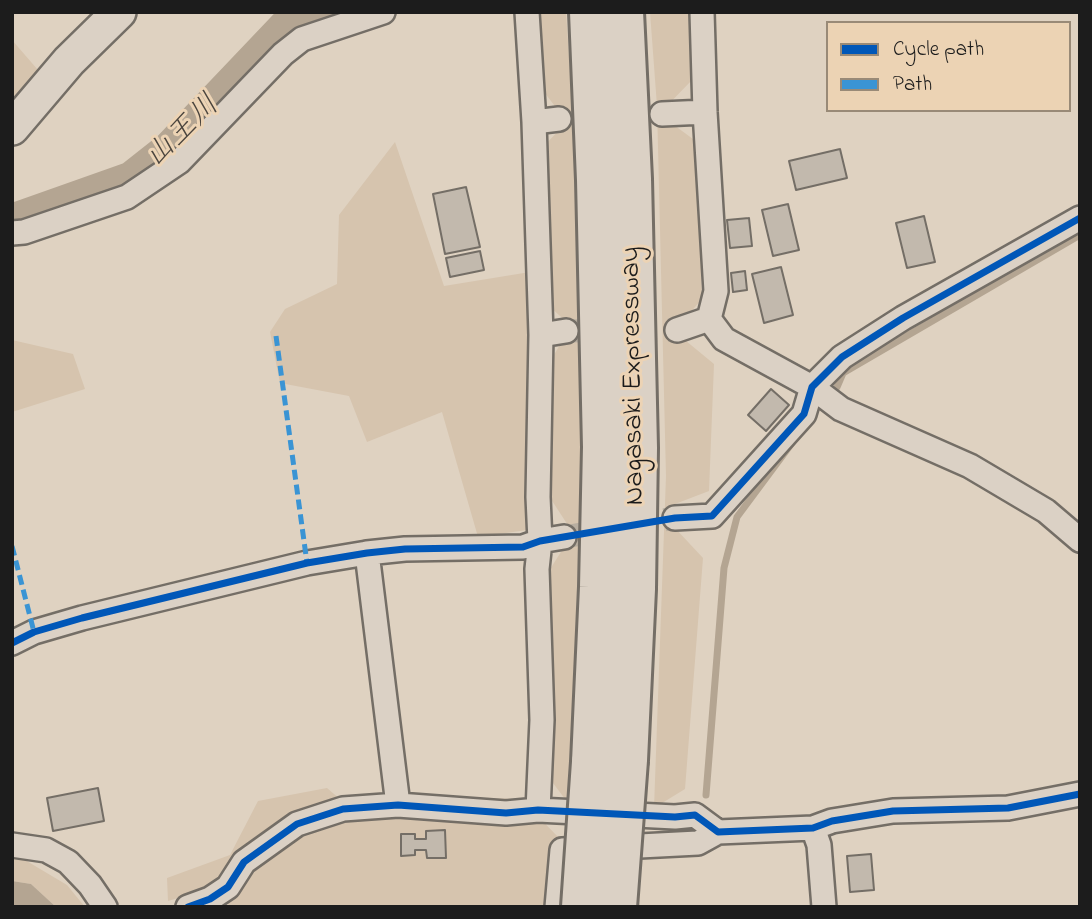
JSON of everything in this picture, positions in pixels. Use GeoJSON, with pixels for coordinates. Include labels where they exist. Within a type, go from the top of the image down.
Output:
{"type":"FeatureCollection","features":[{"type":"Feature","properties":{"kind":"highway","name":"Nagasaki Expressway"},"geometry":{"type":"LineString","coordinates":[[589,12],[602,447],[599,587],[617,907]]}},
{"type":"Feature","properties":{"kind":"highway","name":"Nagasaki Expressway"},"geometry":{"type":"LineString","coordinates":[[581,907],[610,761],[636,589],[638,448],[632,180],[624,12]]}},
{"type":"Feature","properties":{"kind":"main road"},"geometry":{"type":"LineString","coordinates":[[12,128],[69,61],[119,12]]}},
{"type":"Feature","properties":{"kind":"street"},"geometry":{"type":"LineString","coordinates":[[12,233],[24,232],[127,197],[179,162],[283,54],[302,39],[383,12]]}},
{"type":"Feature","properties":{"kind":"street"},"geometry":{"type":"LineString","coordinates":[[527,12],[534,122],[541,335],[538,497],[540,541],[537,569],[542,720],[538,810]]}},
{"type":"Feature","properties":{"kind":"street"},"geometry":{"type":"LineString","coordinates":[[702,12],[716,291],[709,319]]}},
{"type":"Feature","properties":{"kind":"street"},"geometry":{"type":"LineString","coordinates":[[662,114],[705,112]]}},
{"type":"Feature","properties":{"kind":"street"},"geometry":{"type":"LineString","coordinates":[[534,122],[559,120]]}},
{"type":"Feature","properties":{"kind":"street"},"geometry":{"type":"LineString","coordinates":[[675,518],[712,516],[804,414],[812,387],[842,357],[904,318],[1080,218]]}},
{"type":"Feature","properties":{"kind":"street"},"geometry":{"type":"LineString","coordinates":[[677,330],[709,319]]}},
{"type":"Feature","properties":{"kind":"street"},"geometry":{"type":"LineString","coordinates":[[709,319],[724,339],[812,387],[841,408],[970,466],[1046,511],[1080,540]]}},
{"type":"Feature","properties":{"kind":"street"},"geometry":{"type":"LineString","coordinates":[[541,335],[566,331]]}},
{"type":"Feature","properties":{"kind":"street"},"geometry":{"type":"LineString","coordinates":[[12,643],[34,632],[82,618],[307,563],[405,549],[523,547],[564,537]]}},
{"type":"Feature","properties":{"kind":"street"},"geometry":{"type":"LineString","coordinates":[[367,553],[397,805]]}},
{"type":"Feature","properties":{"kind":"street"},"geometry":{"type":"LineString","coordinates":[[556,907],[562,850],[698,842],[718,832],[813,828],[832,821],[892,811],[1007,808],[1080,794]]}},
{"type":"Feature","properties":{"kind":"street"},"geometry":{"type":"LineString","coordinates":[[188,907],[210,899],[228,887],[244,862],[297,824],[343,809],[397,805],[506,813],[538,810],[675,817],[695,814],[718,832]]}},
{"type":"Feature","properties":{"kind":"street"},"geometry":{"type":"LineString","coordinates":[[813,828],[819,845],[824,907]]}},
{"type":"Feature","properties":{"kind":"street"},"geometry":{"type":"LineString","coordinates":[[12,845],[46,850],[68,862],[90,885],[105,907]]}},
{"type":"Feature","properties":{"kind":"shaded area"},"geometry":{"type":"Polygon","coordinates":[[[536,12],[566,12],[573,116],[582,477],[568,803],[547,775],[547,574],[573,533],[547,493],[548,365],[571,326],[548,305],[539,151],[567,122],[538,84],[536,12]]]}},
{"type":"Feature","properties":{"kind":"shaded area"},"geometry":{"type":"Polygon","coordinates":[[[650,12],[689,12],[692,80],[659,114],[697,142],[702,299],[674,331],[714,364],[709,491],[675,504],[675,528],[703,558],[685,789],[654,808],[666,476],[657,106],[650,12]]]}},
{"type":"Feature","properties":{"kind":"shaded area"},"geometry":{"type":"Polygon","coordinates":[[[12,40],[38,70],[12,99],[12,40]]]}},
{"type":"Feature","properties":{"kind":"shaded area"},"geometry":{"type":"Polygon","coordinates":[[[395,142],[444,286],[530,272],[527,530],[478,537],[442,412],[367,442],[349,396],[280,383],[270,332],[285,309],[337,284],[339,215],[395,142]]]}},
{"type":"Feature","properties":{"kind":"shaded area"},"geometry":{"type":"Polygon","coordinates":[[[12,340],[73,354],[85,389],[12,412],[12,340]]]}},
{"type":"Feature","properties":{"kind":"shaded area"},"geometry":{"type":"Polygon","coordinates":[[[327,788],[341,800],[403,795],[521,799],[560,839],[553,907],[230,907],[217,886],[168,901],[167,878],[230,855],[258,801],[327,788]]]}},
{"type":"Feature","properties":{"kind":"shaded area"},"geometry":{"type":"Polygon","coordinates":[[[12,859],[25,860],[67,885],[85,907],[56,907],[31,884],[12,881],[12,859]]]}},
{"type":"Feature","properties":{"kind":"shaded area"},"geometry":{"type":"Polygon","coordinates":[[[12,881],[31,884],[56,907],[12,907],[12,881]]]}},
{"type":"Feature","properties":{"kind":"building"},"geometry":{"type":"Polygon","coordinates":[[[840,149],[847,178],[796,190],[789,161],[840,149]]]}},
{"type":"Feature","properties":{"kind":"building"},"geometry":{"type":"Polygon","coordinates":[[[466,187],[480,247],[445,254],[433,194],[466,187]]]}},
{"type":"Feature","properties":{"kind":"building"},"geometry":{"type":"Polygon","coordinates":[[[788,204],[799,250],[773,256],[762,210],[788,204]]]}},
{"type":"Feature","properties":{"kind":"building"},"geometry":{"type":"Polygon","coordinates":[[[924,216],[935,262],[907,268],[896,223],[924,216]]]}},
{"type":"Feature","properties":{"kind":"building"},"geometry":{"type":"Polygon","coordinates":[[[749,218],[752,246],[730,248],[727,220],[749,218]]]}},
{"type":"Feature","properties":{"kind":"building"},"geometry":{"type":"Polygon","coordinates":[[[480,251],[484,270],[450,277],[446,258],[480,251]]]}},
{"type":"Feature","properties":{"kind":"building"},"geometry":{"type":"Polygon","coordinates":[[[781,267],[793,315],[764,323],[752,274],[781,267]]]}},
{"type":"Feature","properties":{"kind":"building"},"geometry":{"type":"Polygon","coordinates":[[[745,271],[747,290],[733,292],[731,273],[745,271]]]}},
{"type":"Feature","properties":{"kind":"building"},"geometry":{"type":"Polygon","coordinates":[[[771,389],[789,405],[766,431],[748,415],[771,389]]]}},
{"type":"Feature","properties":{"kind":"building"},"geometry":{"type":"Polygon","coordinates":[[[98,788],[104,821],[53,831],[47,798],[98,788]]]}},
{"type":"Feature","properties":{"kind":"building"},"geometry":{"type":"Polygon","coordinates":[[[445,830],[446,858],[427,858],[426,850],[415,850],[415,855],[401,856],[401,834],[415,834],[415,839],[426,839],[426,831],[445,830]]]}},
{"type":"Feature","properties":{"kind":"building"},"geometry":{"type":"Polygon","coordinates":[[[871,854],[874,890],[850,892],[847,856],[871,854]]]}},
{"type":"Feature","properties":{"kind":"waterway","name":"山王川"},"geometry":{"type":"LineString","coordinates":[[12,222],[133,181],[171,151],[289,27],[334,12]]}},
{"type":"Feature","properties":{"kind":"waterway"},"geometry":{"type":"LineString","coordinates":[[837,387],[843,373],[1080,235]]}},
{"type":"Feature","properties":{"kind":"waterway"},"geometry":{"type":"LineString","coordinates":[[706,795],[724,568],[737,517],[795,439]]}},
{"type":"Feature","properties":{"kind":"tunnel"},"geometry":{"type":"LineString","coordinates":[[566,331],[677,330]]}},
{"type":"Feature","properties":{"kind":"tunnel"},"geometry":{"type":"LineString","coordinates":[[564,537],[675,518]]}},
{"type":"Feature","properties":{"kind":"marked path"},"geometry":{"type":"LineString","coordinates":[[276,336],[307,563]]}},
{"type":"Feature","properties":{"kind":"marked path"},"geometry":{"type":"LineString","coordinates":[[12,546],[34,632]]}},
{"type":"Feature","properties":{"kind":"cycle path"},"geometry":{"type":"LineString","coordinates":[[12,643],[34,632],[82,618],[307,563],[405,549],[523,547],[540,541],[675,518],[712,516],[804,414],[812,387],[842,357],[903,318],[1080,218]]}},
{"type":"Feature","properties":{"kind":"cycle path"},"geometry":{"type":"LineString","coordinates":[[188,907],[210,899],[228,887],[244,862],[297,824],[343,809],[398,805],[506,813],[538,810],[675,817],[695,815],[718,832],[813,828],[832,821],[893,811],[1008,808],[1080,794]]}}]}
